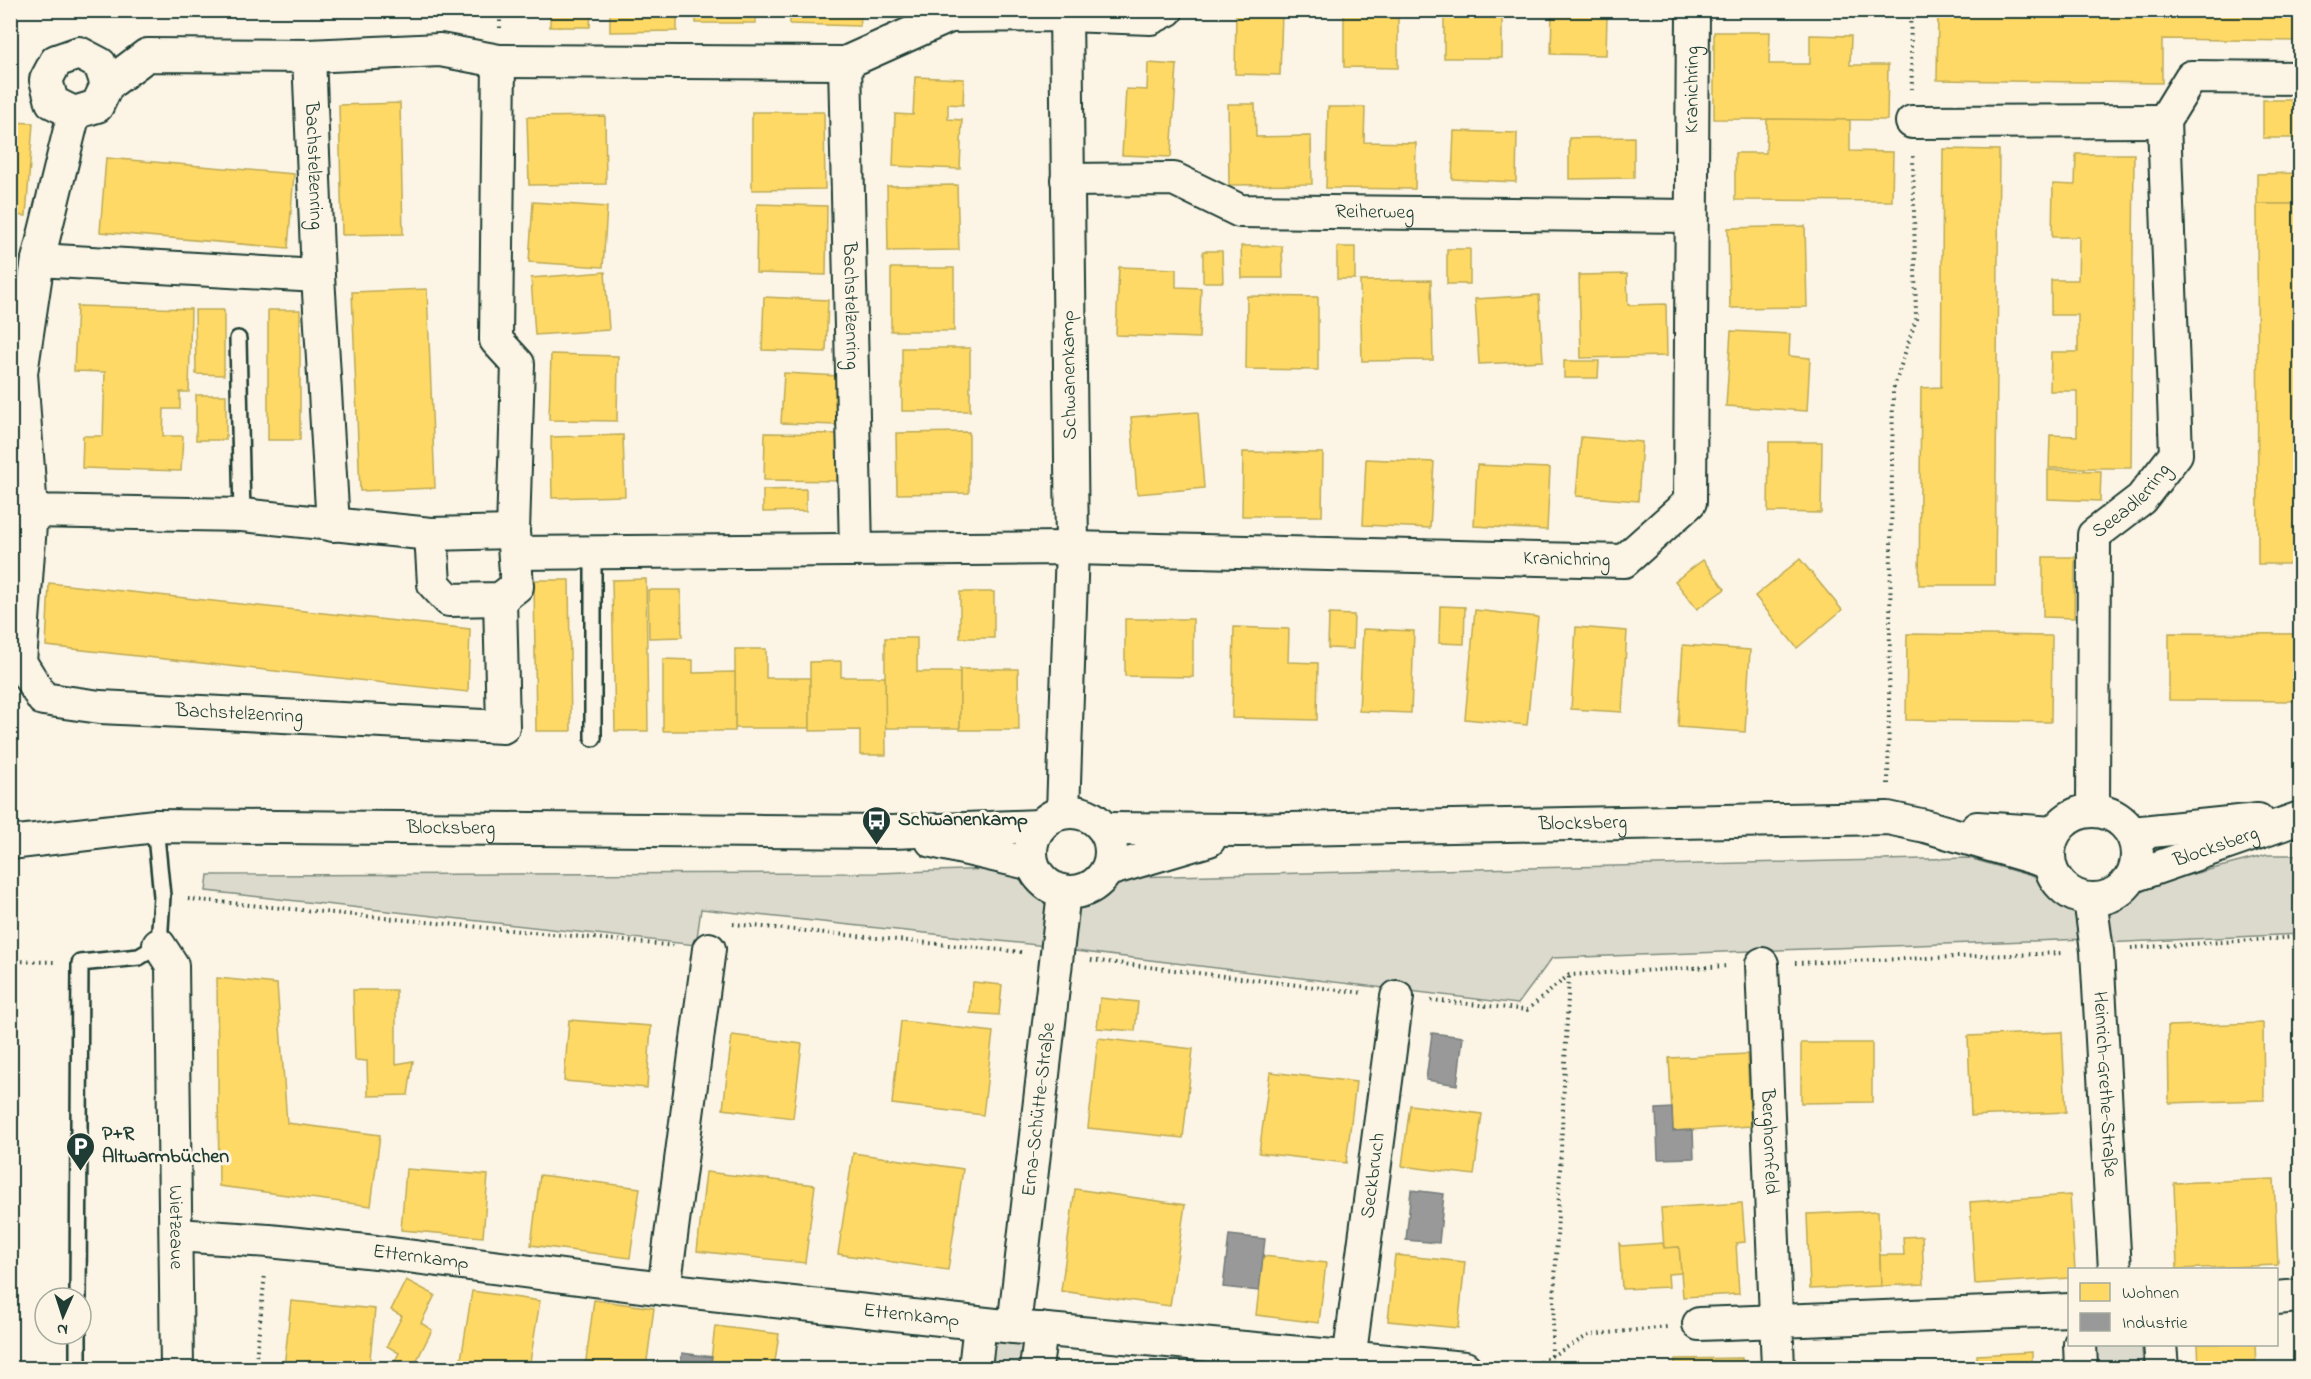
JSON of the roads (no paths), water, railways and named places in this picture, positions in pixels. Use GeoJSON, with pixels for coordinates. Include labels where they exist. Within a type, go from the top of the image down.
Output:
{"type":"FeatureCollection","features":[{"type":"Feature","properties":{"kind":"street"},"geometry":{"type":"LineString","coordinates":[[107,85],[100,64],[79,53],[56,61],[46,80],[52,102],[74,113],[97,106],[107,85],[147,55],[309,56],[440,50],[499,61],[845,63],[950,16],[1066,13],[1151,18],[1167,10]]}},
{"type":"Feature","properties":{"kind":"street","name":"Kranichring"},"geometry":{"type":"LineString","coordinates":[[1072,548],[1624,561],[1690,502],[1693,10]]}},
{"type":"Feature","properties":{"kind":"street","name":"Schwanenkamp"},"geometry":{"type":"LineString","coordinates":[[1051,819],[1072,548],[1066,13]]}},
{"type":"Feature","properties":{"kind":"street","name":"Bachstelzenring"},"geometry":{"type":"LineString","coordinates":[[309,56],[318,276],[333,525]]}},
{"type":"Feature","properties":{"kind":"street"},"geometry":{"type":"LineString","coordinates":[[431,534],[434,584],[449,600],[500,599],[517,586],[514,542],[518,364],[496,340],[499,61]]}},
{"type":"Feature","properties":{"kind":"street","name":"Bachstelzenring"},"geometry":{"type":"LineString","coordinates":[[845,63],[856,549]]}},
{"type":"Feature","properties":{"kind":"street"},"geometry":{"type":"LineString","coordinates":[[1912,122],[2164,121],[2192,77],[2301,78]]}},
{"type":"Feature","properties":{"kind":"street","name":"Bachstelzenring"},"geometry":{"type":"LineString","coordinates":[[74,113],[38,260],[21,373],[31,511],[20,662],[43,699],[100,707],[503,726],[500,599]]}},
{"type":"Feature","properties":{"kind":"street","name":"Seeadlerring"},"geometry":{"type":"LineString","coordinates":[[2093,810],[2094,535],[2141,499],[2176,454],[2164,121]]}},
{"type":"Feature","properties":{"kind":"street","name":"Reiherweg"},"geometry":{"type":"LineString","coordinates":[[1067,180],[1174,179],[1240,212],[1691,216]]}},
{"type":"Feature","properties":{"kind":"street"},"geometry":{"type":"LineString","coordinates":[[38,260],[318,276]]}},
{"type":"Feature","properties":{"kind":"street"},"geometry":{"type":"LineString","coordinates":[[31,511],[242,515],[593,552],[1072,548]]}},
{"type":"Feature","properties":{"kind":"street"},"geometry":{"type":"LineString","coordinates":[[2090,899],[2077,897],[2063,889],[2054,876],[2051,847],[2064,821],[2078,813],[2093,810],[2108,813],[2122,821],[2132,833],[2137,847],[2138,861],[2133,876]]}},
{"type":"Feature","properties":{"kind":"street","name":"Blocksberg"},"geometry":{"type":"LineString","coordinates":[[10,843],[155,826],[893,832],[1051,819],[1078,812],[1095,819],[1105,829],[1242,830],[1888,818],[2051,847]]}},
{"type":"Feature","properties":{"kind":"street","name":"Blocksberg"},"geometry":{"type":"LineString","coordinates":[[2132,833],[2301,817]]}},
{"type":"Feature","properties":{"kind":"street","name":"Blocksberg"},"geometry":{"type":"LineString","coordinates":[[2090,899],[2110,897],[2123,889],[2133,876],[2301,817]]}},
{"type":"Feature","properties":{"kind":"street"},"geometry":{"type":"LineString","coordinates":[[1051,819],[1033,838],[1030,850],[1032,864],[1049,886],[1064,892]]}},
{"type":"Feature","properties":{"kind":"street"},"geometry":{"type":"LineString","coordinates":[[1105,829],[1111,842],[1108,870]]}},
{"type":"Feature","properties":{"kind":"street","name":"Blocksberg"},"geometry":{"type":"LineString","coordinates":[[1064,892],[1092,887],[1108,870],[1242,830]]}},
{"type":"Feature","properties":{"kind":"street","name":"Blocksberg"},"geometry":{"type":"LineString","coordinates":[[893,832],[1032,864]]}},
{"type":"Feature","properties":{"kind":"street","name":"Erna-Schütte-Straße"},"geometry":{"type":"LineString","coordinates":[[1036,1368],[1027,1328],[1056,956],[1064,892]]}},
{"type":"Feature","properties":{"kind":"street","name":"Heinrich-Grethe-Straße"},"geometry":{"type":"LineString","coordinates":[[2090,899],[2097,951],[2115,1268]]}},
{"type":"Feature","properties":{"kind":"street","name":"Wietzeaue"},"geometry":{"type":"LineString","coordinates":[[159,945],[172,965],[177,1368]]}},
{"type":"Feature","properties":{"kind":"street"},"geometry":{"type":"LineString","coordinates":[[664,1289],[709,950]]}},
{"type":"Feature","properties":{"kind":"street","name":"Berghornfeld"},"geometry":{"type":"LineString","coordinates":[[1762,964],[1778,1368]]}},
{"type":"Feature","properties":{"kind":"street","name":"Seckbruch"},"geometry":{"type":"LineString","coordinates":[[1349,1363],[1397,997]]}},
{"type":"Feature","properties":{"kind":"street","name":"Etternkamp"},"geometry":{"type":"LineString","coordinates":[[176,1235],[268,1241],[664,1289],[1027,1328]]}},
{"type":"Feature","properties":{"kind":"street"},"geometry":{"type":"LineString","coordinates":[[2278,1298],[2301,1296]]}},
{"type":"Feature","properties":{"kind":"street"},"geometry":{"type":"LineString","coordinates":[[1699,1324],[2068,1310]]}},
{"type":"Feature","properties":{"kind":"street"},"geometry":{"type":"LineString","coordinates":[[975,1368],[980,1324]]}},
{"type":"Feature","properties":{"kind":"street"},"geometry":{"type":"LineString","coordinates":[[1027,1328],[1349,1363],[1465,1368]]}},
{"type":"Feature","properties":{"kind":"street"},"geometry":{"type":"LineString","coordinates":[[2080,1346],[2081,1368]]}},
{"type":"Feature","properties":{"kind":"street"},"geometry":{"type":"LineString","coordinates":[[2160,1346],[2162,1368]]}},
{"type":"Feature","properties":{"kind":"lane"},"geometry":{"type":"LineString","coordinates":[[238,339],[242,515]]}},
{"type":"Feature","properties":{"kind":"lane"},"geometry":{"type":"LineString","coordinates":[[593,552],[593,738]]}},
{"type":"Feature","properties":{"kind":"lane"},"geometry":{"type":"LineString","coordinates":[[78,1286],[80,963],[139,957],[159,945],[162,896],[155,826]]}},
{"type":"Feature","properties":{"kind":"lane"},"geometry":{"type":"LineString","coordinates":[[78,1346],[78,1368]]}},
{"type":"Feature","properties":{"kind":"place","name":"Schwanenkamp"},"geometry":{"type":"Point","coordinates":[877,846]}},
{"type":"Feature","properties":{"kind":"place","name":"P+R Altwarmbüchen"},"geometry":{"type":"Point","coordinates":[81,1172]}}]}
